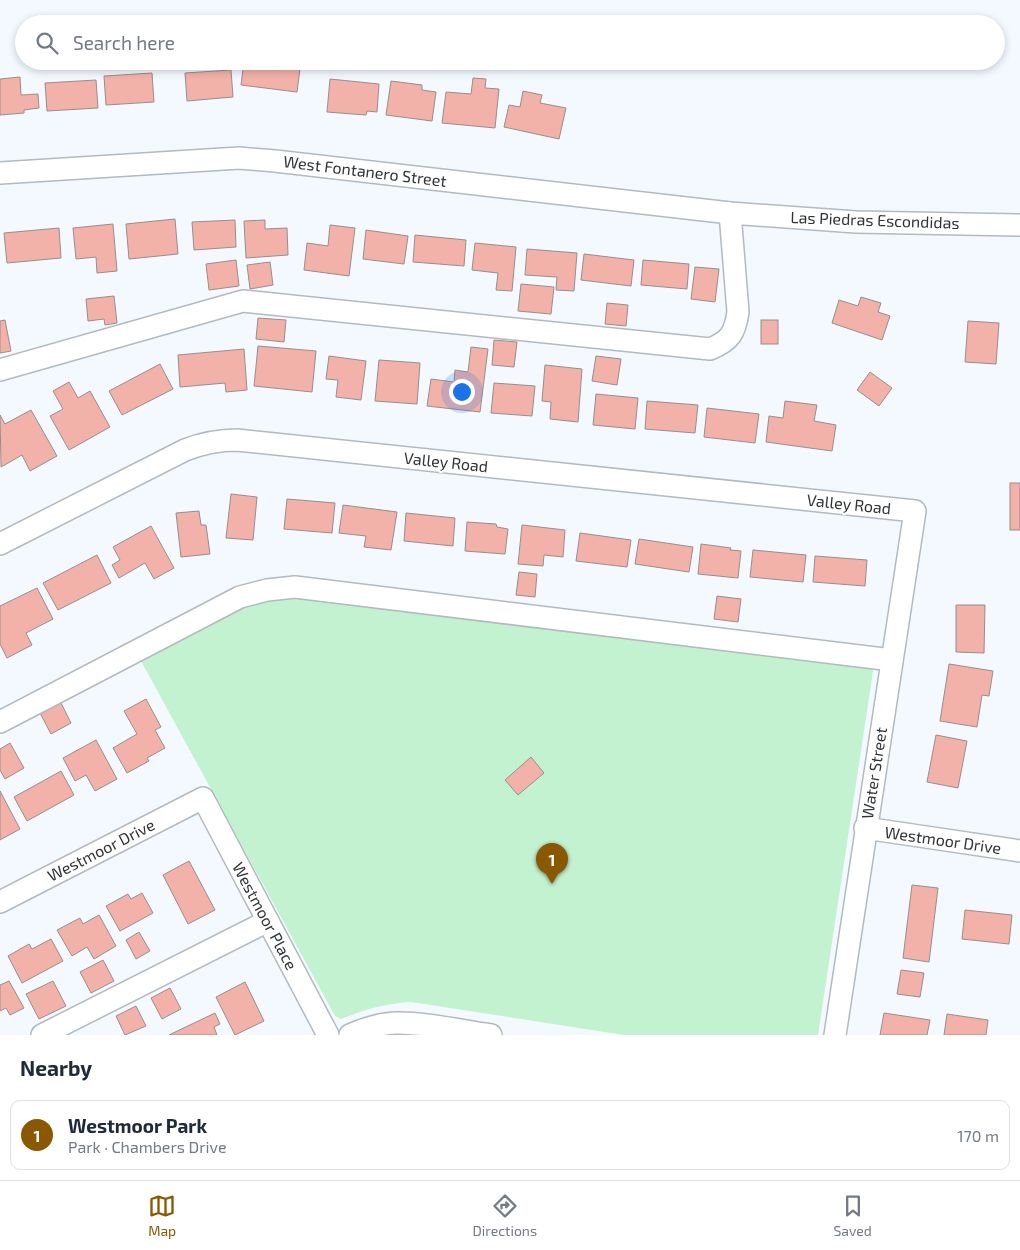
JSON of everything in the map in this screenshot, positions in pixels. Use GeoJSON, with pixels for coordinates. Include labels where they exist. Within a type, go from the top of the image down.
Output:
{"type":"FeatureCollection","features":[{"type":"Feature","properties":{"kind":"street","name":"West Fontanero Street"},"geometry":{"type":"LineString","coordinates":[[0,173],[239,158],[730,213]]}},
{"type":"Feature","properties":{"kind":"street","name":"Las Piedras Escondidas"},"geometry":{"type":"LineString","coordinates":[[730,213],[856,222],[1020,225]]}},
{"type":"Feature","properties":{"kind":"street"},"geometry":{"type":"LineString","coordinates":[[0,370],[243,301],[710,349],[726,341],[732,335],[736,326],[738,312],[730,213]]}},
{"type":"Feature","properties":{"kind":"street","name":"Valley Road"},"geometry":{"type":"LineString","coordinates":[[0,544],[185,450],[217,440],[267,443],[915,511]]}},
{"type":"Feature","properties":{"kind":"street","name":"Water Street"},"geometry":{"type":"LineString","coordinates":[[835,1035],[865,828],[915,511]]}},
{"type":"Feature","properties":{"kind":"street"},"geometry":{"type":"LineString","coordinates":[[0,722],[240,597],[267,590],[295,587],[892,660]]}},
{"type":"Feature","properties":{"kind":"street","name":"Westmoor Drive"},"geometry":{"type":"LineString","coordinates":[[0,902],[203,798]]}},
{"type":"Feature","properties":{"kind":"street","name":"Westmoor Place"},"geometry":{"type":"LineString","coordinates":[[203,798],[328,1035]]}},
{"type":"Feature","properties":{"kind":"street","name":"Westmoor Drive"},"geometry":{"type":"LineString","coordinates":[[865,828],[1020,851]]}},
{"type":"Feature","properties":{"kind":"street"},"geometry":{"type":"LineString","coordinates":[[42,1035],[268,921]]}},
{"type":"Feature","properties":{"kind":"street"},"geometry":{"type":"LineString","coordinates":[[350,1035],[374,1026],[394,1023],[416,1024],[491,1035]]}},
{"type":"Feature","properties":{"kind":"green space"},"geometry":{"type":"Polygon","coordinates":[[[281,594],[874,665],[818,1035],[624,1035],[411,1002],[375,1008],[341,1019],[335,1016],[141,661],[231,610],[281,594]]]}},
{"type":"Feature","properties":{"kind":"building"},"geometry":{"type":"Polygon","coordinates":[[[231,70],[233,97],[187,101],[185,73],[231,70]]]}},
{"type":"Feature","properties":{"kind":"building"},"geometry":{"type":"Polygon","coordinates":[[[243,70],[300,70],[297,92],[241,85],[243,70]]]}},
{"type":"Feature","properties":{"kind":"building"},"geometry":{"type":"Polygon","coordinates":[[[152,73],[154,102],[106,105],[104,76],[152,73]]]}},
{"type":"Feature","properties":{"kind":"building"},"geometry":{"type":"Polygon","coordinates":[[[20,77],[21,95],[38,94],[39,108],[24,110],[24,113],[0,115],[0,79],[20,77]]]}},
{"type":"Feature","properties":{"kind":"building"},"geometry":{"type":"Polygon","coordinates":[[[473,78],[486,79],[485,88],[499,89],[495,128],[442,123],[446,92],[471,94],[473,78]]]}},
{"type":"Feature","properties":{"kind":"building"},"geometry":{"type":"Polygon","coordinates":[[[330,79],[379,84],[377,112],[367,111],[366,115],[327,112],[330,79]]]}},
{"type":"Feature","properties":{"kind":"building"},"geometry":{"type":"Polygon","coordinates":[[[96,80],[98,108],[47,111],[45,83],[96,80]]]}},
{"type":"Feature","properties":{"kind":"building"},"geometry":{"type":"Polygon","coordinates":[[[391,81],[422,85],[422,90],[436,92],[432,121],[386,115],[391,81]]]}},
{"type":"Feature","properties":{"kind":"building"},"geometry":{"type":"Polygon","coordinates":[[[523,91],[542,95],[540,103],[566,108],[559,139],[504,127],[509,105],[520,107],[523,91]]]}},
{"type":"Feature","properties":{"kind":"building"},"geometry":{"type":"Polygon","coordinates":[[[175,219],[178,254],[129,259],[126,224],[175,219]]]}},
{"type":"Feature","properties":{"kind":"building"},"geometry":{"type":"Polygon","coordinates":[[[235,220],[236,247],[194,250],[192,222],[235,220]]]}},
{"type":"Feature","properties":{"kind":"building"},"geometry":{"type":"Polygon","coordinates":[[[265,220],[265,229],[287,228],[288,255],[246,258],[244,221],[265,220]]]}},
{"type":"Feature","properties":{"kind":"building"},"geometry":{"type":"Polygon","coordinates":[[[113,224],[117,271],[97,273],[96,257],[76,259],[73,228],[113,224]]]}},
{"type":"Feature","properties":{"kind":"building"},"geometry":{"type":"Polygon","coordinates":[[[330,225],[355,228],[349,276],[304,270],[307,243],[328,246],[330,225]]]}},
{"type":"Feature","properties":{"kind":"building"},"geometry":{"type":"Polygon","coordinates":[[[59,228],[61,258],[7,263],[4,233],[59,228]]]}},
{"type":"Feature","properties":{"kind":"building"},"geometry":{"type":"Polygon","coordinates":[[[366,230],[408,236],[404,264],[363,259],[366,230]]]}},
{"type":"Feature","properties":{"kind":"building"},"geometry":{"type":"Polygon","coordinates":[[[415,235],[466,240],[464,266],[413,262],[415,235]]]}},
{"type":"Feature","properties":{"kind":"building"},"geometry":{"type":"Polygon","coordinates":[[[475,243],[516,247],[512,291],[496,290],[498,273],[472,270],[475,243]]]}},
{"type":"Feature","properties":{"kind":"building"},"geometry":{"type":"Polygon","coordinates":[[[527,249],[577,253],[574,291],[556,290],[557,277],[525,275],[527,249]]]}},
{"type":"Feature","properties":{"kind":"building"},"geometry":{"type":"Polygon","coordinates":[[[584,254],[634,260],[631,286],[581,280],[584,254]]]}},
{"type":"Feature","properties":{"kind":"building"},"geometry":{"type":"Polygon","coordinates":[[[236,260],[239,286],[209,290],[206,264],[236,260]]]}},
{"type":"Feature","properties":{"kind":"building"},"geometry":{"type":"Polygon","coordinates":[[[643,260],[689,264],[687,289],[641,285],[643,260]]]}},
{"type":"Feature","properties":{"kind":"building"},"geometry":{"type":"Polygon","coordinates":[[[270,262],[273,285],[250,289],[247,265],[270,262]]]}},
{"type":"Feature","properties":{"kind":"building"},"geometry":{"type":"Polygon","coordinates":[[[695,267],[719,269],[715,302],[691,299],[695,267]]]}},
{"type":"Feature","properties":{"kind":"building"},"geometry":{"type":"Polygon","coordinates":[[[521,284],[554,287],[551,314],[518,311],[521,284]]]}},
{"type":"Feature","properties":{"kind":"building"},"geometry":{"type":"Polygon","coordinates":[[[114,296],[117,323],[105,325],[104,319],[88,321],[86,299],[114,296]]]}},
{"type":"Feature","properties":{"kind":"building"},"geometry":{"type":"Polygon","coordinates":[[[861,297],[881,303],[878,312],[890,316],[882,340],[832,323],[839,300],[858,306],[861,297]]]}},
{"type":"Feature","properties":{"kind":"building"},"geometry":{"type":"Polygon","coordinates":[[[607,303],[628,305],[626,326],[605,324],[607,303]]]}},
{"type":"Feature","properties":{"kind":"building"},"geometry":{"type":"Polygon","coordinates":[[[258,318],[286,320],[284,342],[256,339],[258,318]]]}},
{"type":"Feature","properties":{"kind":"building"},"geometry":{"type":"Polygon","coordinates":[[[5,320],[11,351],[0,353],[0,321],[5,320]]]}},
{"type":"Feature","properties":{"kind":"building"},"geometry":{"type":"Polygon","coordinates":[[[761,320],[778,320],[778,344],[761,344],[761,320]]]}},
{"type":"Feature","properties":{"kind":"building"},"geometry":{"type":"Polygon","coordinates":[[[968,321],[999,323],[996,364],[965,362],[968,321]]]}},
{"type":"Feature","properties":{"kind":"building"},"geometry":{"type":"Polygon","coordinates":[[[494,340],[517,342],[514,367],[492,365],[494,340]]]}},
{"type":"Feature","properties":{"kind":"building"},"geometry":{"type":"Polygon","coordinates":[[[258,346],[316,351],[312,392],[254,386],[258,346]]]}},
{"type":"Feature","properties":{"kind":"building"},"geometry":{"type":"Polygon","coordinates":[[[471,347],[488,349],[480,412],[427,406],[431,379],[454,382],[455,370],[468,372],[471,347]]]}},
{"type":"Feature","properties":{"kind":"building"},"geometry":{"type":"Polygon","coordinates":[[[244,349],[247,390],[226,392],[225,383],[180,387],[178,355],[244,349]]]}},
{"type":"Feature","properties":{"kind":"building"},"geometry":{"type":"Polygon","coordinates":[[[329,356],[366,361],[361,400],[336,397],[338,380],[326,379],[329,356]]]}},
{"type":"Feature","properties":{"kind":"building"},"geometry":{"type":"Polygon","coordinates":[[[596,356],[621,359],[617,385],[592,381],[596,356]]]}},
{"type":"Feature","properties":{"kind":"building"},"geometry":{"type":"Polygon","coordinates":[[[379,360],[420,363],[417,404],[375,401],[379,360]]]}},
{"type":"Feature","properties":{"kind":"building"},"geometry":{"type":"Polygon","coordinates":[[[160,364],[173,389],[122,415],[109,391],[160,364]]]}},
{"type":"Feature","properties":{"kind":"building"},"geometry":{"type":"Polygon","coordinates":[[[545,365],[582,369],[578,422],[550,419],[551,402],[542,401],[545,365]]]}},
{"type":"Feature","properties":{"kind":"building"},"geometry":{"type":"Polygon","coordinates":[[[870,372],[892,388],[879,406],[857,390],[870,372]]]}},
{"type":"Feature","properties":{"kind":"building"},"geometry":{"type":"Polygon","coordinates":[[[69,382],[78,398],[90,391],[110,427],[69,450],[50,416],[63,409],[53,391],[69,382]]]}},
{"type":"Feature","properties":{"kind":"building"},"geometry":{"type":"Polygon","coordinates":[[[494,383],[535,386],[532,416],[491,413],[494,383]]]}},
{"type":"Feature","properties":{"kind":"building"},"geometry":{"type":"Polygon","coordinates":[[[596,394],[638,398],[635,429],[593,425],[596,394]]]}},
{"type":"Feature","properties":{"kind":"building"},"geometry":{"type":"Polygon","coordinates":[[[647,401],[698,405],[695,433],[645,429],[647,401]]]}},
{"type":"Feature","properties":{"kind":"building"},"geometry":{"type":"Polygon","coordinates":[[[785,401],[817,405],[814,421],[836,425],[832,451],[766,442],[769,416],[783,418],[785,401]]]}},
{"type":"Feature","properties":{"kind":"building"},"geometry":{"type":"Polygon","coordinates":[[[707,408],[759,414],[755,443],[704,437],[707,408]]]}},
{"type":"Feature","properties":{"kind":"building"},"geometry":{"type":"Polygon","coordinates":[[[31,410],[57,456],[30,471],[22,455],[1,467],[0,415],[5,424],[31,410]]]}},
{"type":"Feature","properties":{"kind":"building"},"geometry":{"type":"Polygon","coordinates":[[[1010,483],[1020,483],[1020,530],[1010,530],[1010,483]]]}},
{"type":"Feature","properties":{"kind":"building"},"geometry":{"type":"Polygon","coordinates":[[[231,494],[257,497],[253,540],[226,538],[231,494]]]}},
{"type":"Feature","properties":{"kind":"building"},"geometry":{"type":"Polygon","coordinates":[[[287,499],[335,503],[332,533],[284,529],[287,499]]]}},
{"type":"Feature","properties":{"kind":"building"},"geometry":{"type":"Polygon","coordinates":[[[343,505],[397,512],[391,550],[364,547],[366,536],[339,533],[343,505]]]}},
{"type":"Feature","properties":{"kind":"building"},"geometry":{"type":"Polygon","coordinates":[[[199,511],[201,525],[206,525],[210,554],[181,557],[176,513],[199,511]]]}},
{"type":"Feature","properties":{"kind":"building"},"geometry":{"type":"Polygon","coordinates":[[[406,513],[455,518],[453,546],[404,541],[406,513]]]}},
{"type":"Feature","properties":{"kind":"building"},"geometry":{"type":"Polygon","coordinates":[[[467,522],[496,524],[497,527],[508,529],[505,554],[465,551],[467,522]]]}},
{"type":"Feature","properties":{"kind":"building"},"geometry":{"type":"Polygon","coordinates":[[[522,525],[565,530],[563,557],[544,555],[543,566],[518,564],[522,525]]]}},
{"type":"Feature","properties":{"kind":"building"},"geometry":{"type":"Polygon","coordinates":[[[151,526],[174,568],[154,579],[145,563],[119,578],[112,565],[120,560],[113,547],[151,526]]]}},
{"type":"Feature","properties":{"kind":"building"},"geometry":{"type":"Polygon","coordinates":[[[580,533],[631,540],[627,567],[576,561],[580,533]]]}},
{"type":"Feature","properties":{"kind":"building"},"geometry":{"type":"Polygon","coordinates":[[[639,539],[693,547],[689,572],[635,564],[639,539]]]}},
{"type":"Feature","properties":{"kind":"building"},"geometry":{"type":"Polygon","coordinates":[[[701,544],[741,551],[738,578],[698,574],[701,544]]]}},
{"type":"Feature","properties":{"kind":"building"},"geometry":{"type":"Polygon","coordinates":[[[753,550],[806,555],[803,582],[750,577],[753,550]]]}},
{"type":"Feature","properties":{"kind":"building"},"geometry":{"type":"Polygon","coordinates":[[[97,555],[111,583],[58,610],[43,583],[97,555]]]}},
{"type":"Feature","properties":{"kind":"building"},"geometry":{"type":"Polygon","coordinates":[[[815,556],[867,560],[865,586],[813,582],[815,556]]]}},
{"type":"Feature","properties":{"kind":"building"},"geometry":{"type":"Polygon","coordinates":[[[519,572],[537,574],[535,597],[516,595],[519,572]]]}},
{"type":"Feature","properties":{"kind":"building"},"geometry":{"type":"Polygon","coordinates":[[[37,588],[53,619],[26,633],[32,645],[7,658],[0,644],[0,606],[37,588]]]}},
{"type":"Feature","properties":{"kind":"building"},"geometry":{"type":"Polygon","coordinates":[[[717,596],[741,599],[738,622],[714,619],[717,596]]]}},
{"type":"Feature","properties":{"kind":"building"},"geometry":{"type":"Polygon","coordinates":[[[956,605],[985,605],[984,653],[956,652],[956,605]]]}},
{"type":"Feature","properties":{"kind":"building"},"geometry":{"type":"Polygon","coordinates":[[[949,664],[993,671],[989,696],[982,695],[977,727],[940,721],[949,664]]]}},
{"type":"Feature","properties":{"kind":"building"},"geometry":{"type":"Polygon","coordinates":[[[146,699],[161,727],[155,730],[165,748],[147,758],[149,761],[127,773],[113,748],[137,734],[124,711],[146,699]]]}},
{"type":"Feature","properties":{"kind":"building"},"geometry":{"type":"Polygon","coordinates":[[[61,703],[71,723],[51,734],[40,713],[61,703]]]}},
{"type":"Feature","properties":{"kind":"building"},"geometry":{"type":"Polygon","coordinates":[[[936,735],[967,741],[958,788],[927,782],[936,735]]]}},
{"type":"Feature","properties":{"kind":"building"},"geometry":{"type":"Polygon","coordinates":[[[96,740],[117,779],[95,791],[86,775],[75,781],[63,758],[96,740]]]}},
{"type":"Feature","properties":{"kind":"building"},"geometry":{"type":"Polygon","coordinates":[[[10,743],[24,768],[5,779],[0,770],[0,749],[10,743]]]}},
{"type":"Feature","properties":{"kind":"building"},"geometry":{"type":"Polygon","coordinates":[[[531,757],[544,773],[518,795],[505,780],[531,757]]]}},
{"type":"Feature","properties":{"kind":"building"},"geometry":{"type":"Polygon","coordinates":[[[61,771],[74,795],[27,821],[14,797],[61,771]]]}},
{"type":"Feature","properties":{"kind":"building"},"geometry":{"type":"Polygon","coordinates":[[[0,791],[20,829],[0,840],[0,791]]]}},
{"type":"Feature","properties":{"kind":"building"},"geometry":{"type":"Polygon","coordinates":[[[189,861],[215,910],[188,924],[163,875],[189,861]]]}},
{"type":"Feature","properties":{"kind":"building"},"geometry":{"type":"Polygon","coordinates":[[[912,885],[938,888],[929,962],[903,958],[912,885]]]}},
{"type":"Feature","properties":{"kind":"building"},"geometry":{"type":"Polygon","coordinates":[[[142,893],[153,913],[120,931],[106,906],[128,894],[131,899],[142,893]]]}},
{"type":"Feature","properties":{"kind":"building"},"geometry":{"type":"Polygon","coordinates":[[[965,910],[1012,915],[1009,944],[962,939],[965,910]]]}},
{"type":"Feature","properties":{"kind":"building"},"geometry":{"type":"Polygon","coordinates":[[[99,915],[116,946],[94,959],[87,947],[72,956],[57,930],[80,918],[83,924],[99,915]]]}},
{"type":"Feature","properties":{"kind":"building"},"geometry":{"type":"Polygon","coordinates":[[[139,932],[150,951],[136,959],[126,940],[139,932]]]}},
{"type":"Feature","properties":{"kind":"building"},"geometry":{"type":"Polygon","coordinates":[[[51,939],[63,961],[22,983],[8,956],[29,944],[32,949],[51,939]]]}},
{"type":"Feature","properties":{"kind":"building"},"geometry":{"type":"Polygon","coordinates":[[[103,960],[114,981],[91,993],[80,972],[103,960]]]}},
{"type":"Feature","properties":{"kind":"building"},"geometry":{"type":"Polygon","coordinates":[[[901,970],[924,973],[920,997],[897,994],[901,970]]]}},
{"type":"Feature","properties":{"kind":"building"},"geometry":{"type":"Polygon","coordinates":[[[9,981],[24,1008],[10,1015],[6,1008],[0,1011],[0,985],[9,981]]]}},
{"type":"Feature","properties":{"kind":"building"},"geometry":{"type":"Polygon","coordinates":[[[53,981],[66,1006],[39,1019],[26,994],[53,981]]]}},
{"type":"Feature","properties":{"kind":"building"},"geometry":{"type":"Polygon","coordinates":[[[245,982],[264,1021],[235,1035],[216,997],[245,982]]]}},
{"type":"Feature","properties":{"kind":"building"},"geometry":{"type":"Polygon","coordinates":[[[170,988],[181,1009],[162,1019],[151,998],[170,988]]]}},
{"type":"Feature","properties":{"kind":"building"},"geometry":{"type":"Polygon","coordinates":[[[136,1006],[146,1026],[125,1035],[116,1016],[136,1006]]]}},
{"type":"Feature","properties":{"kind":"building"},"geometry":{"type":"Polygon","coordinates":[[[215,1013],[220,1024],[214,1027],[217,1035],[169,1035],[215,1013]]]}},
{"type":"Feature","properties":{"kind":"building"},"geometry":{"type":"Polygon","coordinates":[[[884,1013],[930,1020],[927,1035],[880,1035],[884,1013]]]}},
{"type":"Feature","properties":{"kind":"building"},"geometry":{"type":"Polygon","coordinates":[[[947,1014],[988,1020],[986,1035],[944,1035],[947,1014]]]}},
{"type":"Feature","properties":{"kind":"place","name":"Westmoor Park"},"geometry":{"type":"Point","coordinates":[552,884]}}]}
